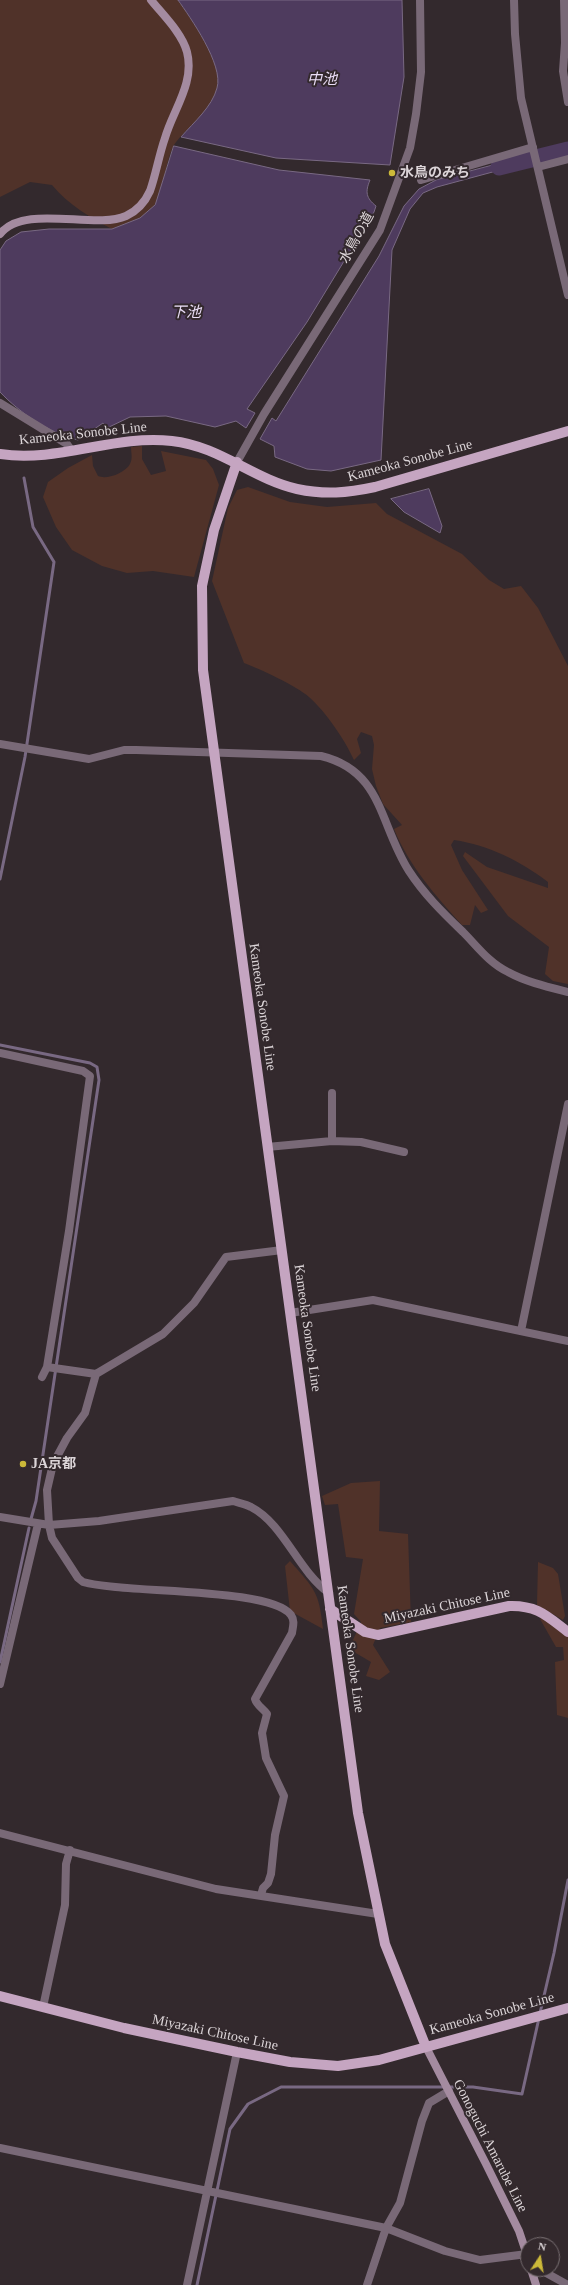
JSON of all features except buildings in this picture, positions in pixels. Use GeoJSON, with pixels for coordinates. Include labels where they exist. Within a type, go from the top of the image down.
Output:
{"type":"FeatureCollection","features":[{"type":"Feature","properties":{"kind":"main road"},"geometry":{"type":"LineString","coordinates":[[0,234],[3,230],[21,222],[43,218],[112,219],[125,217],[140,207],[150,191],[165,137],[185,90],[189,70],[187,51],[173,27],[151,0]]}},
{"type":"Feature","properties":{"kind":"main road","name":"Kameoka Sonobe Line"},"geometry":{"type":"LineString","coordinates":[[0,454],[31,456],[148,440],[172,441],[198,446],[238,462],[267,478],[296,488],[343,494],[568,431]]}},
{"type":"Feature","properties":{"kind":"main road","name":"Kameoka Sonobe Line"},"geometry":{"type":"LineString","coordinates":[[238,462],[214,530],[202,586],[203,670],[358,1813],[378,1914],[385,1944],[426,2047],[568,2008]]}},
{"type":"Feature","properties":{"kind":"main road","name":"Miyazaki Chitose Line"},"geometry":{"type":"LineString","coordinates":[[330,1609],[365,1632],[378,1635],[509,1606],[522,1606],[541,1611],[568,1632]]}},
{"type":"Feature","properties":{"kind":"main road","name":"Miyazaki Chitose Line"},"geometry":{"type":"LineString","coordinates":[[0,1996],[124,2028],[290,2062],[338,2066],[379,2060],[426,2047]]}},
{"type":"Feature","properties":{"kind":"main road","name":"Gonoguchi Amarube Line"},"geometry":{"type":"LineString","coordinates":[[426,2047],[520,2237]]}},
{"type":"Feature","properties":{"kind":"street","name":"水鳥の道"},"geometry":{"type":"LineString","coordinates":[[238,462],[264,414],[380,230],[410,148],[416,114],[422,72],[420,0]]}},
{"type":"Feature","properties":{"kind":"street"},"geometry":{"type":"LineString","coordinates":[[514,0],[515,34],[521,98],[568,295]]}},
{"type":"Feature","properties":{"kind":"street"},"geometry":{"type":"LineString","coordinates":[[564,0],[565,42],[563,71],[568,102]]}},
{"type":"Feature","properties":{"kind":"street"},"geometry":{"type":"LineString","coordinates":[[421,180],[533,147]]}},
{"type":"Feature","properties":{"kind":"street"},"geometry":{"type":"LineString","coordinates":[[538,167],[568,159]]}},
{"type":"Feature","properties":{"kind":"street"},"geometry":{"type":"LineString","coordinates":[[0,403],[68,444],[72,451]]}},
{"type":"Feature","properties":{"kind":"street"},"geometry":{"type":"LineString","coordinates":[[0,744],[89,760],[124,750],[321,756],[340,761],[358,773],[371,789],[395,844],[409,871],[423,892],[446,917],[493,963],[508,972],[568,992]]}},
{"type":"Feature","properties":{"kind":"street"},"geometry":{"type":"LineString","coordinates":[[0,1053],[83,1070],[90,1076],[69,1231],[46,1367],[42,1377]]}},
{"type":"Feature","properties":{"kind":"street"},"geometry":{"type":"LineString","coordinates":[[332,1093],[332,1141]]}},
{"type":"Feature","properties":{"kind":"street"},"geometry":{"type":"LineString","coordinates":[[521,1331],[568,1104]]}},
{"type":"Feature","properties":{"kind":"street"},"geometry":{"type":"LineString","coordinates":[[267,1147],[332,1141],[361,1142],[404,1152]]}},
{"type":"Feature","properties":{"kind":"street"},"geometry":{"type":"LineString","coordinates":[[46,1367],[96,1374],[163,1334],[194,1303],[226,1257],[282,1250]]}},
{"type":"Feature","properties":{"kind":"street"},"geometry":{"type":"LineString","coordinates":[[290,1313],[373,1300],[568,1341]]}},
{"type":"Feature","properties":{"kind":"street"},"geometry":{"type":"LineString","coordinates":[[96,1374],[85,1413],[67,1438],[49,1476],[47,1490],[49,1525],[52,1538],[78,1578],[83,1582],[154,1591],[241,1596],[283,1609],[291,1615],[294,1622],[292,1633],[255,1699],[256,1704],[264,1709],[267,1714],[262,1733],[266,1758],[284,1796],[275,1835],[270,1879],[268,1884],[262,1888],[261,1895]]}},
{"type":"Feature","properties":{"kind":"street"},"geometry":{"type":"LineString","coordinates":[[0,1517],[49,1525],[99,1520],[234,1500],[252,1507],[270,1522],[317,1585],[329,1593]]}},
{"type":"Feature","properties":{"kind":"street"},"geometry":{"type":"LineString","coordinates":[[0,1681],[38,1524]]}},
{"type":"Feature","properties":{"kind":"street"},"geometry":{"type":"LineString","coordinates":[[0,1833],[216,1889],[378,1914]]}},
{"type":"Feature","properties":{"kind":"street"},"geometry":{"type":"LineString","coordinates":[[43,2007],[65,1905],[66,1864],[70,1850]]}},
{"type":"Feature","properties":{"kind":"street"},"geometry":{"type":"LineString","coordinates":[[187,2285],[237,2052]]}},
{"type":"Feature","properties":{"kind":"street"},"geometry":{"type":"LineString","coordinates":[[367,2285],[386,2228],[400,2203],[422,2121],[429,2103],[449,2091]]}},
{"type":"Feature","properties":{"kind":"street"},"geometry":{"type":"LineString","coordinates":[[0,2148],[386,2228],[445,2251],[480,2260],[520,2257]]}},
{"type":"Feature","properties":{"kind":"street"},"geometry":{"type":"LineString","coordinates":[[554,2277],[568,2285]]}},
{"type":"Feature","properties":{"kind":"shaded area"},"geometry":{"type":"Polygon","coordinates":[[[0,0],[178,0],[211,54],[216,66],[218,87],[211,104],[174,145],[168,159],[160,193],[154,206],[145,214],[135,220],[112,229],[95,220],[65,199],[52,185],[30,182],[0,197],[0,0]]]}},
{"type":"Feature","properties":{"kind":"shaded area"},"geometry":{"type":"Polygon","coordinates":[[[142,446],[142,459],[151,475],[166,471],[161,451],[206,460],[213,469],[219,485],[194,577],[153,571],[127,573],[102,566],[72,550],[56,527],[43,497],[48,482],[68,468],[92,455],[93,466],[98,476],[106,477],[116,475],[128,467],[132,458],[131,447],[142,446]]]}},
{"type":"Feature","properties":{"kind":"shaded area"},"geometry":{"type":"Polygon","coordinates":[[[248,487],[290,502],[327,507],[376,503],[387,514],[462,554],[489,580],[504,589],[521,586],[538,608],[568,666],[568,984],[553,981],[545,974],[549,947],[508,916],[463,856],[465,852],[487,867],[548,888],[548,882],[526,867],[504,855],[467,842],[454,840],[451,845],[462,870],[488,910],[481,913],[475,905],[470,925],[462,925],[424,880],[407,856],[400,843],[394,829],[402,825],[383,804],[376,786],[372,769],[374,745],[372,736],[361,732],[357,739],[361,753],[354,760],[346,744],[322,710],[309,697],[268,673],[244,663],[212,581],[228,508],[237,490],[248,487]]]}},
{"type":"Feature","properties":{"kind":"shaded area"},"geometry":{"type":"Polygon","coordinates":[[[380,1481],[379,1531],[408,1534],[411,1622],[380,1628],[373,1645],[390,1672],[379,1680],[366,1676],[371,1662],[349,1649],[361,1622],[354,1614],[363,1559],[346,1557],[338,1504],[325,1505],[322,1496],[351,1483],[380,1481]]]}},
{"type":"Feature","properties":{"kind":"shaded area"},"geometry":{"type":"Polygon","coordinates":[[[290,1561],[314,1591],[320,1606],[323,1629],[290,1611],[285,1566],[290,1561]]]}},
{"type":"Feature","properties":{"kind":"shaded area"},"geometry":{"type":"Polygon","coordinates":[[[538,1562],[553,1568],[558,1574],[565,1616],[563,1620],[537,1605],[538,1562]]]}},
{"type":"Feature","properties":{"kind":"shaded area"},"geometry":{"type":"Polygon","coordinates":[[[542,1616],[568,1636],[568,1718],[557,1715],[555,1662],[564,1660],[563,1647],[556,1647],[540,1619],[542,1616]]]}},
{"type":"Feature","properties":{"kind":"water","name":"中池"},"geometry":{"type":"Polygon","coordinates":[[[178,0],[402,0],[404,77],[390,165],[276,158],[181,137],[211,102],[215,95],[218,78],[216,67],[205,42],[178,0]]]}},
{"type":"Feature","properties":{"kind":"water","name":"下池"},"geometry":{"type":"Polygon","coordinates":[[[174,146],[279,170],[370,180],[367,188],[367,194],[376,206],[374,212],[307,322],[247,409],[255,413],[246,428],[236,421],[215,427],[166,416],[130,417],[107,428],[103,423],[78,440],[67,437],[26,415],[0,392],[0,250],[6,241],[21,232],[49,229],[112,229],[140,218],[155,205],[174,146]]]}},
{"type":"Feature","properties":{"kind":"water"},"geometry":{"type":"Polygon","coordinates":[[[498,164],[500,170],[437,187],[423,193],[410,209],[392,250],[381,460],[331,471],[307,469],[275,457],[274,446],[260,439],[272,418],[276,421],[379,256],[404,206],[419,189],[436,180],[498,164]]]}},
{"type":"Feature","properties":{"kind":"water"},"geometry":{"type":"Polygon","coordinates":[[[429,489],[442,526],[440,533],[404,512],[391,499],[429,489]]]}},
{"type":"Feature","properties":{"kind":"waterway"},"geometry":{"type":"LineString","coordinates":[[499,167],[568,150]]}},
{"type":"Feature","properties":{"kind":"waterway"},"geometry":{"type":"LineString","coordinates":[[0,879],[25,757],[54,562],[33,527],[24,478]]}},
{"type":"Feature","properties":{"kind":"waterway"},"geometry":{"type":"LineString","coordinates":[[0,1045],[90,1063],[97,1067],[99,1080],[36,1501],[31,1519]]}},
{"type":"Feature","properties":{"kind":"waterway"},"geometry":{"type":"LineString","coordinates":[[0,1662],[29,1528]]}},
{"type":"Feature","properties":{"kind":"waterway"},"geometry":{"type":"LineString","coordinates":[[540,2013],[554,1953],[568,1880]]}},
{"type":"Feature","properties":{"kind":"waterway"},"geometry":{"type":"LineString","coordinates":[[197,2285],[230,2129],[248,2104],[281,2087],[473,2087],[522,2094],[539,2018]]}},
{"type":"Feature","properties":{"kind":"place","name":"水鳥のみち"},"geometry":{"type":"Point","coordinates":[392,173]}},
{"type":"Feature","properties":{"kind":"place","name":"JA京都"},"geometry":{"type":"Point","coordinates":[23,1464]}}]}
